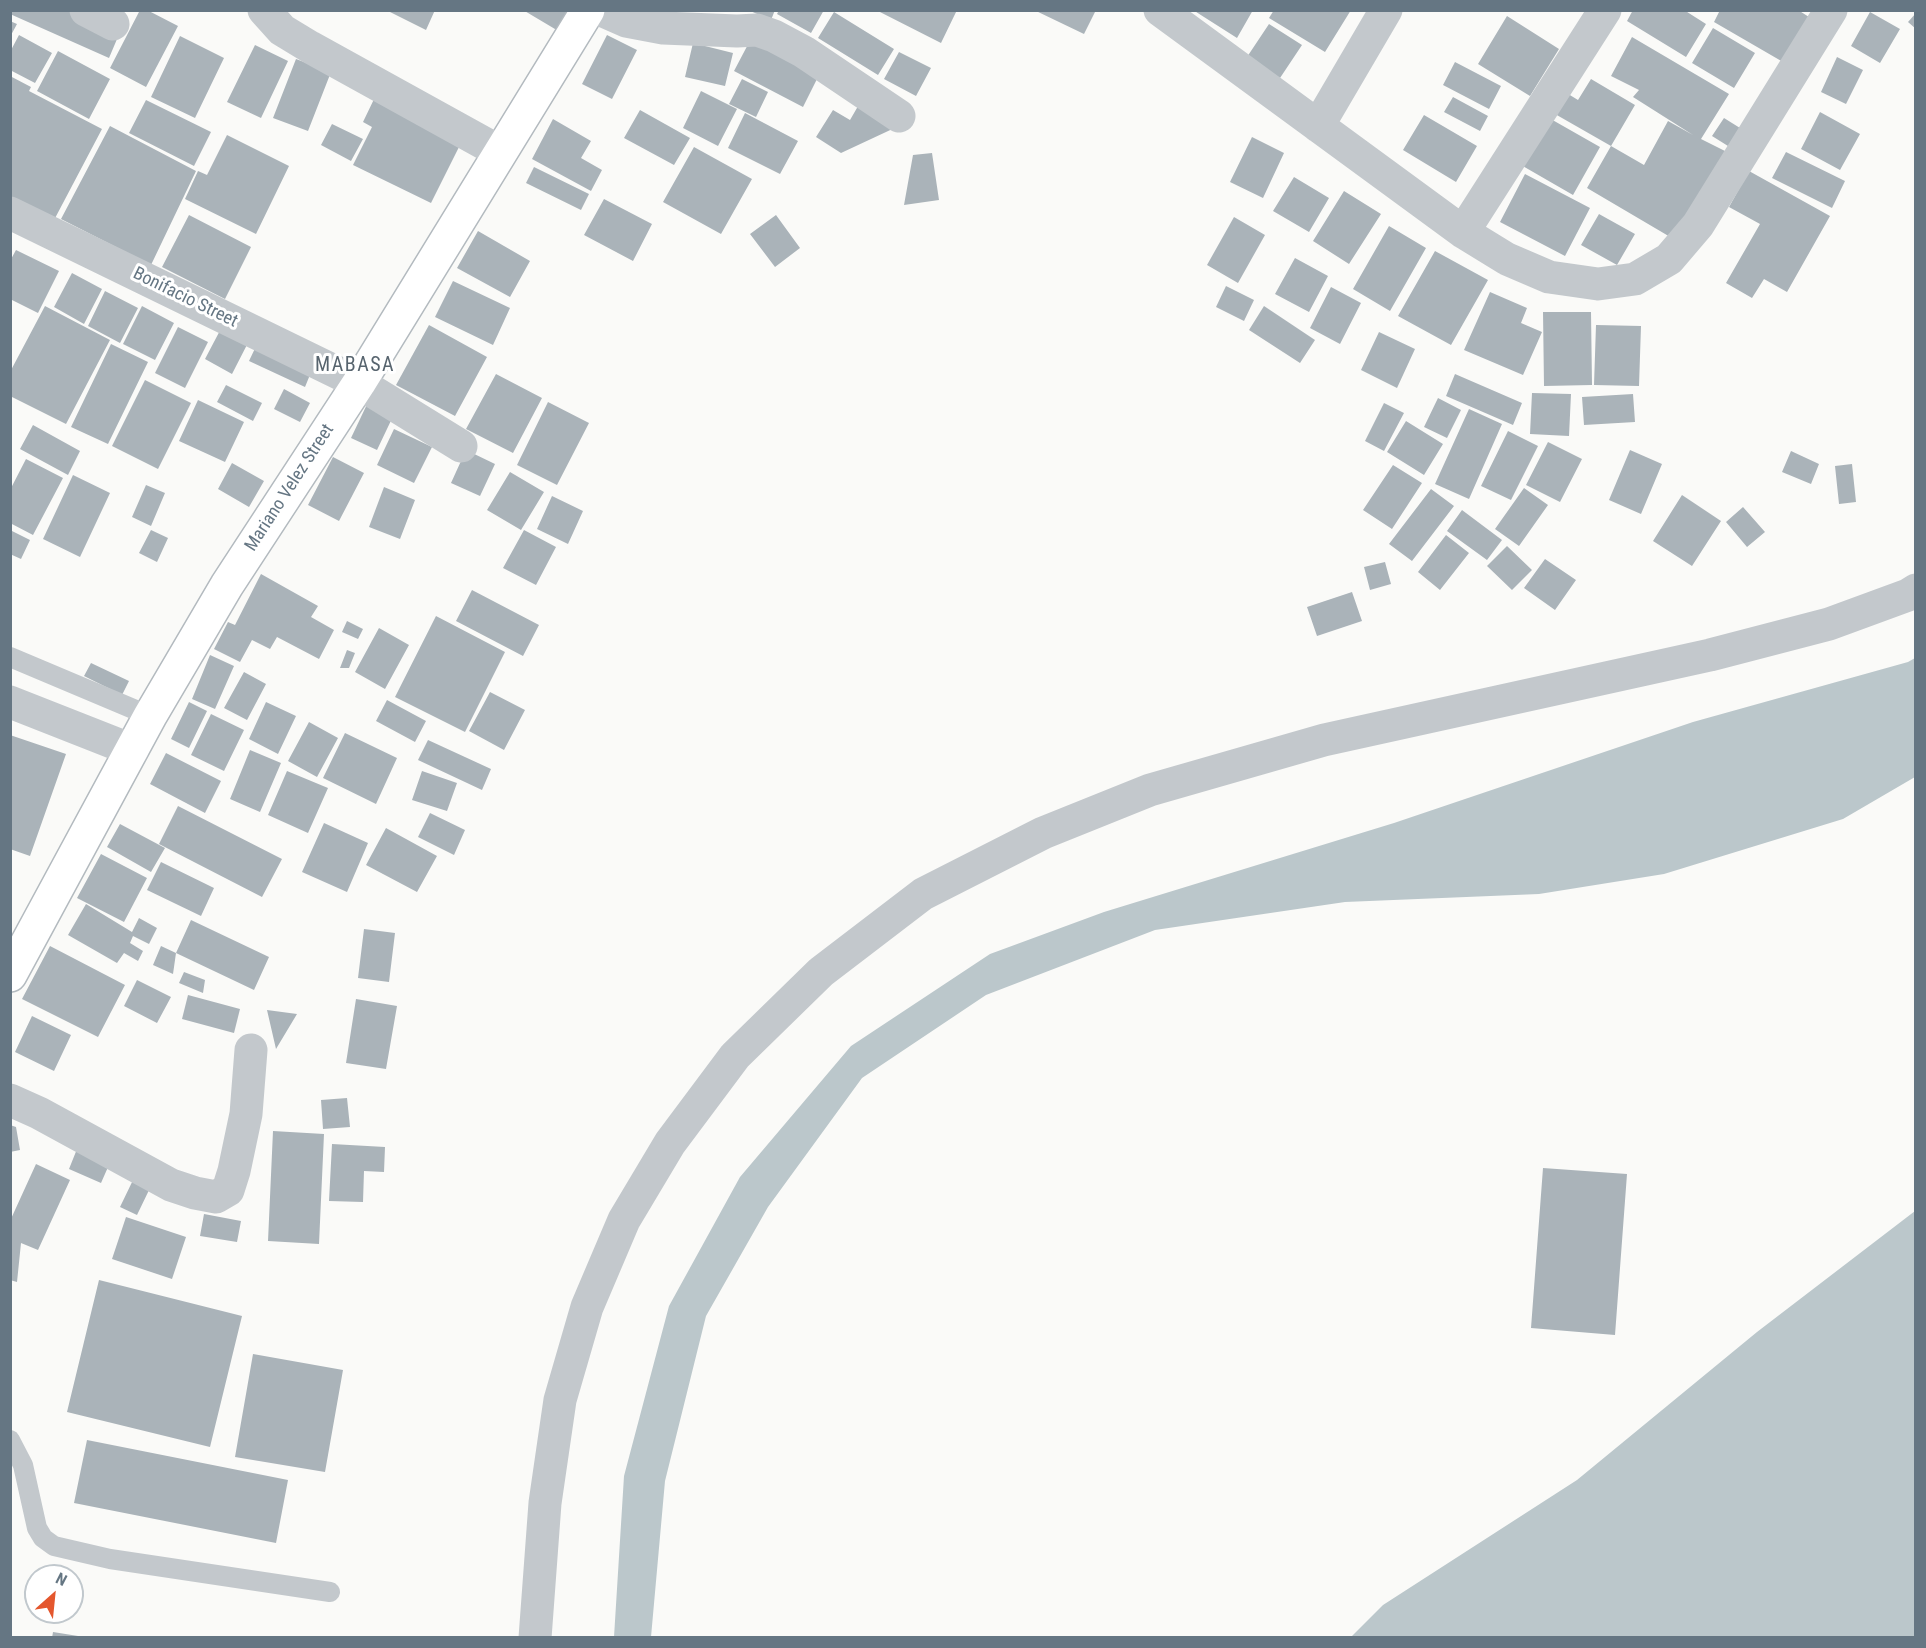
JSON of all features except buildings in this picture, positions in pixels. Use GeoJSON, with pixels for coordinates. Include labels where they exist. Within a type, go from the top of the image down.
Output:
{"type":"FeatureCollection","features":[{"type":"Feature","properties":{"kind":"street"},"geometry":{"type":"LineString","coordinates":[[264,10],[282,30],[310,47],[500,152]]}},
{"type":"Feature","properties":{"kind":"street","name":"Mariano Velez Street"},"geometry":{"type":"LineString","coordinates":[[10,975],[150,716],[227,585],[359,383],[588,10]]}},
{"type":"Feature","properties":{"kind":"street"},"geometry":{"type":"LineString","coordinates":[[601,10],[626,21],[663,28],[758,30],[804,52],[899,116]]}},
{"type":"Feature","properties":{"kind":"street"},"geometry":{"type":"LineString","coordinates":[[1160,10],[1463,232],[1507,260],[1549,277],[1598,284],[1635,279],[1669,259],[1698,225],[1831,10]]}},
{"type":"Feature","properties":{"kind":"street"},"geometry":{"type":"LineString","coordinates":[[1318,126],[1386,10]]}},
{"type":"Feature","properties":{"kind":"street"},"geometry":{"type":"LineString","coordinates":[[1463,232],[1605,10]]}},
{"type":"Feature","properties":{"kind":"street","name":"Bonifacio Street"},"geometry":{"type":"LineString","coordinates":[[10,213],[359,383],[461,446]]}},
{"type":"Feature","properties":{"kind":"street"},"geometry":{"type":"LineString","coordinates":[[535,1638],[545,1503],[561,1400],[587,1307],[624,1220],[670,1143],[735,1056],[822,972],[913,901],[1043,833],[1150,790],[1324,740],[1710,655],[1829,624],[1916,590]]}},
{"type":"Feature","properties":{"kind":"street"},"geometry":{"type":"LineString","coordinates":[[10,702],[132,750]]}},
{"type":"Feature","properties":{"kind":"street"},"geometry":{"type":"LineString","coordinates":[[10,1100],[39,1113],[171,1185],[216,1197],[228,1190],[234,1171],[246,1114],[251,1050]]}},
{"type":"Feature","properties":{"kind":"lane"},"geometry":{"type":"LineString","coordinates":[[10,657],[150,716]]}},
{"type":"Feature","properties":{"kind":"lane"},"geometry":{"type":"LineString","coordinates":[[10,1440],[23,1466],[37,1528],[43,1538],[54,1546],[110,1559],[330,1592]]}},
{"type":"Feature","properties":{"kind":"shaded area"},"geometry":{"type":"Polygon","coordinates":[[[1915,658],[1915,777],[1843,819],[1664,874],[1539,894],[1345,902],[1155,930],[986,995],[862,1078],[768,1207],[706,1316],[665,1481],[651,1637],[614,1637],[624,1476],[669,1306],[740,1177],[851,1046],[990,954],[1104,912],[1394,823],[1693,722],[1908,662],[1915,658]]]}},
{"type":"Feature","properties":{"kind":"shaded area"},"geometry":{"type":"Polygon","coordinates":[[[1915,1211],[1915,1637],[1351,1637],[1383,1605],[1577,1480],[1757,1332],[1915,1211]]]}},
{"type":"Feature","properties":{"kind":"district","name":"MABASA"},"geometry":{"type":"Point","coordinates":[355,366]}}]}
